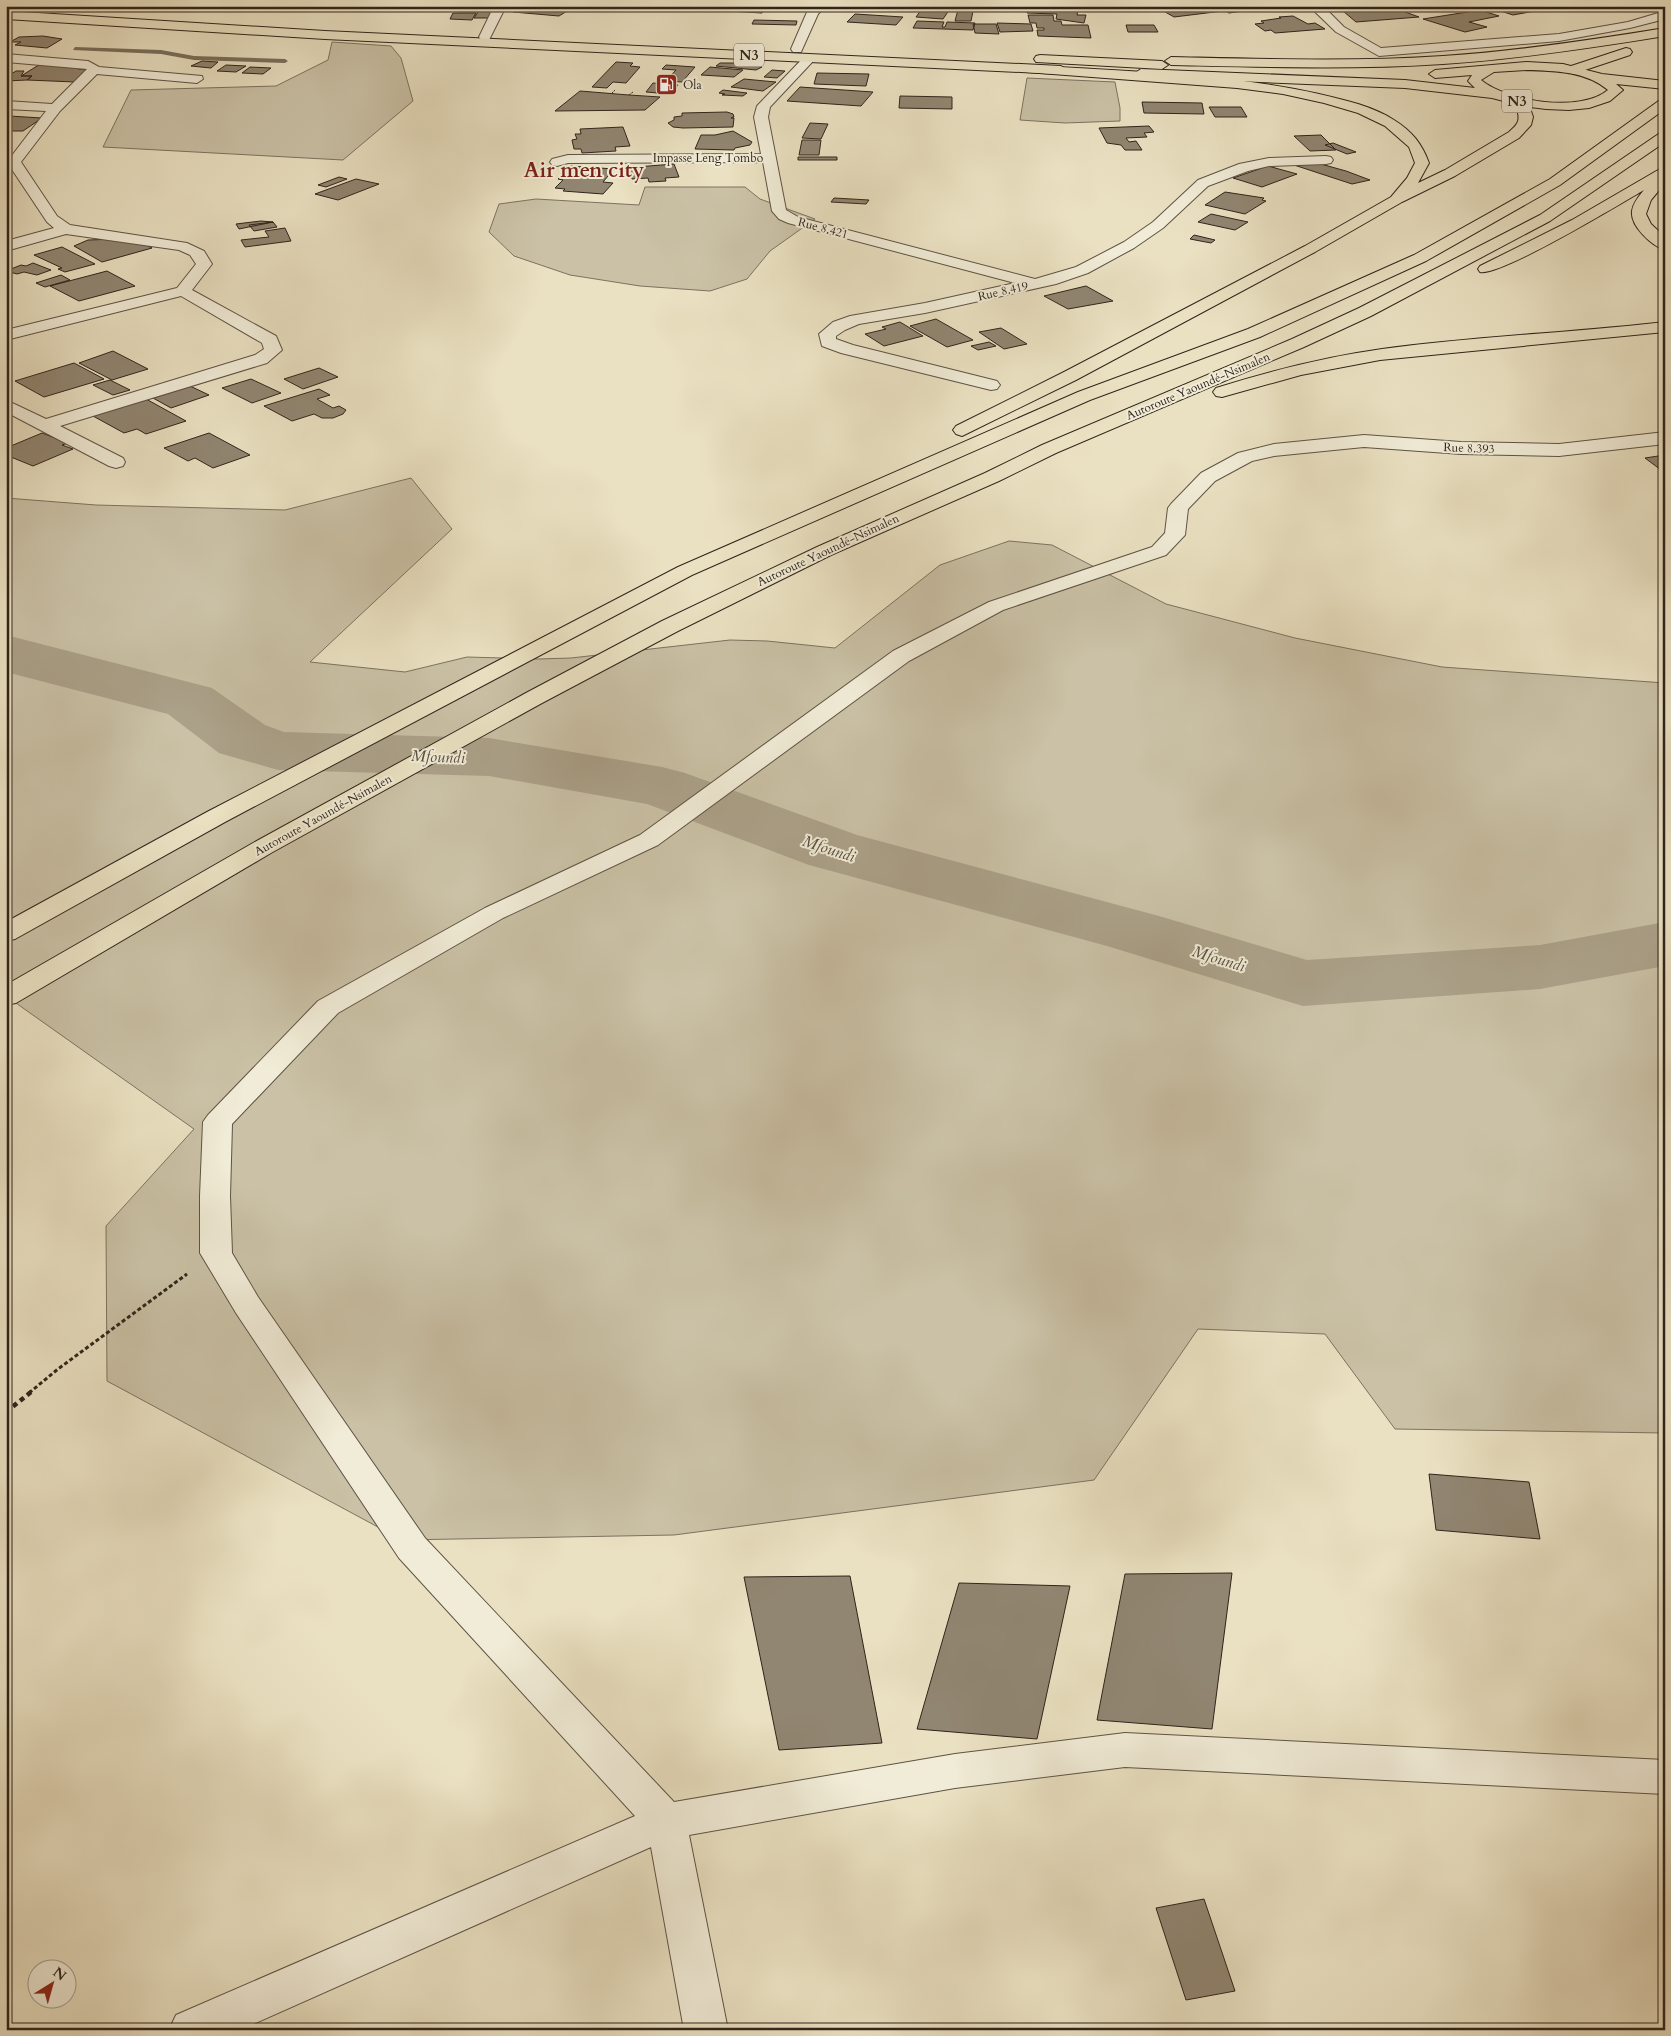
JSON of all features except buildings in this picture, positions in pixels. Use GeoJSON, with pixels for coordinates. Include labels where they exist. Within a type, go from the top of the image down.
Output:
{"type":"FeatureCollection","features":[{"type":"Feature","properties":{"kind":"highway","name":"N3"},"geometry":{"type":"LineString","coordinates":[[6,8],[188,21],[485,37],[796,49],[1027,64],[1405,84],[1491,94]]}},
{"type":"Feature","properties":{"kind":"highway","name":"N3"},"geometry":{"type":"LineString","coordinates":[[6,15],[306,34],[810,58],[1422,74],[1527,66],[1574,70],[1600,78],[1665,85]]}},
{"type":"Feature","properties":{"kind":"highway"},"geometry":{"type":"LineString","coordinates":[[1027,64],[1370,63],[1443,60],[1554,50],[1665,32]]}},
{"type":"Feature","properties":{"kind":"highway"},"geometry":{"type":"LineString","coordinates":[[1574,70],[1665,37]]}},
{"type":"Feature","properties":{"kind":"highway"},"geometry":{"type":"LineString","coordinates":[[1027,64],[1283,90],[1363,110],[1390,123],[1415,145],[1422,163],[1413,180],[1396,200]]}},
{"type":"Feature","properties":{"kind":"highway","name":"N3"},"geometry":{"type":"LineString","coordinates":[[1488,70],[1478,75],[1474,81],[1479,88],[1508,100],[1574,105],[1606,99],[1665,95]]}},
{"type":"Feature","properties":{"kind":"highway"},"geometry":{"type":"LineString","coordinates":[[1600,78],[1608,81],[1616,90],[1613,96],[1606,99]]}},
{"type":"Feature","properties":{"kind":"highway"},"geometry":{"type":"LineString","coordinates":[[684,571],[1104,358],[1310,249],[1396,200],[1450,173],[1514,135],[1524,125],[1526,117],[1523,108],[1508,100]]}},
{"type":"Feature","properties":{"kind":"highway","name":"Autoroute Yaoundé-Nsimalen"},"geometry":{"type":"LineString","coordinates":[[6,933],[216,817],[684,571],[1084,396],[1254,333],[1420,258],[1555,182],[1659,107]]}},
{"type":"Feature","properties":{"kind":"highway","name":"Autoroute Yaoundé-Nsimalen"},"geometry":{"type":"LineString","coordinates":[[6,997],[262,848],[534,698],[744,590],[919,508],[992,477],[1049,448],[1298,343],[1365,312],[1545,218],[1665,136]]}},
{"type":"Feature","properties":{"kind":"highway"},"geometry":{"type":"LineString","coordinates":[[1468,277],[1530,249],[1612,204],[1665,170]]}},
{"type":"Feature","properties":{"kind":"highway"},"geometry":{"type":"LineString","coordinates":[[1665,174],[1641,202],[1638,215],[1646,230],[1665,244]]}},
{"type":"Feature","properties":{"kind":"highway"},"geometry":{"type":"LineString","coordinates":[[1365,312],[1442,289]]}},
{"type":"Feature","properties":{"kind":"highway"},"geometry":{"type":"LineString","coordinates":[[992,477],[1174,408],[1240,386],[1294,371],[1359,357],[1434,348],[1613,334],[1665,327]]}},
{"type":"Feature","properties":{"kind":"street"},"geometry":{"type":"LineString","coordinates":[[485,37],[500,6]]}},
{"type":"Feature","properties":{"kind":"street"},"geometry":{"type":"LineString","coordinates":[[796,49],[813,12],[820,6]]}},
{"type":"Feature","properties":{"kind":"street"},"geometry":{"type":"LineString","coordinates":[[1315,6],[1333,24],[1359,42],[1379,52],[1523,42],[1577,35],[1665,15]]}},
{"type":"Feature","properties":{"kind":"street"},"geometry":{"type":"LineString","coordinates":[[6,58],[88,65],[93,67],[94,70],[197,79]]}},
{"type":"Feature","properties":{"kind":"street","name":"Rue 8.421"},"geometry":{"type":"LineString","coordinates":[[810,58],[764,106],[761,117],[780,210],[788,218],[1036,284]]}},
{"type":"Feature","properties":{"kind":"street"},"geometry":{"type":"LineString","coordinates":[[66,229],[52,219],[10,162],[41,129],[55,108],[94,70]]}},
{"type":"Feature","properties":{"kind":"street"},"geometry":{"type":"LineString","coordinates":[[6,105],[55,108]]}},
{"type":"Feature","properties":{"kind":"street","name":"Impasse Leng Tombo"},"geometry":{"type":"LineString","coordinates":[[557,162],[568,159],[770,158]]}},
{"type":"Feature","properties":{"kind":"street","name":"Rue 8.419"},"geometry":{"type":"LineString","coordinates":[[992,385],[846,349],[828,342],[827,334],[839,326],[856,320],[925,308],[1036,284],[1082,270],[1129,245],[1158,225],[1203,183],[1230,171],[1269,162],[1326,160]]}},
{"type":"Feature","properties":{"kind":"street"},"geometry":{"type":"LineString","coordinates":[[6,246],[66,229],[182,246],[196,252],[202,257],[204,264],[183,291],[6,335]]}},
{"type":"Feature","properties":{"kind":"street"},"geometry":{"type":"LineString","coordinates":[[6,233],[42,236]]}},
{"type":"Feature","properties":{"kind":"street"},"geometry":{"type":"LineString","coordinates":[[44,424],[261,359],[273,350],[270,340],[183,291]]}},
{"type":"Feature","properties":{"kind":"street"},"geometry":{"type":"LineString","coordinates":[[6,405],[116,462]]}},
{"type":"Feature","properties":{"kind":"street","name":"Rue 8.393"},"geometry":{"type":"LineString","coordinates":[[216,1253],[215,1196],[218,1122],[328,1006],[494,913],[649,840],[901,656],[996,606],[1159,551],[1175,535],[1178,508],[1208,477],[1245,457],[1274,450],[1364,442],[1461,448],[1558,450],[1665,438]]}},
{"type":"Feature","properties":{"kind":"street"},"geometry":{"type":"LineString","coordinates":[[216,1253],[247,1305],[305,1393],[412,1548],[666,1821],[706,2030]]}},
{"type":"Feature","properties":{"kind":"street"},"geometry":{"type":"LineString","coordinates":[[192,2030],[666,1821],[955,1771],[1125,1750],[1665,1776]]}},
{"type":"Feature","properties":{"kind":"path"},"geometry":{"type":"LineString","coordinates":[[1138,7],[1145,6]]}},
{"type":"Feature","properties":{"kind":"path"},"geometry":{"type":"LineString","coordinates":[[612,93],[615,90]]}},
{"type":"Feature","properties":{"kind":"path"},"geometry":{"type":"LineString","coordinates":[[629,95],[633,92]]}},
{"type":"Feature","properties":{"kind":"path"},"geometry":{"type":"LineString","coordinates":[[6,1412],[58,1369],[216,1253]]}},
{"type":"Feature","properties":{"kind":"shaded area"},"geometry":{"type":"Polygon","coordinates":[[[332,42],[391,46],[401,58],[413,101],[343,160],[103,147],[131,90],[276,86],[328,60],[332,42]]]}},
{"type":"Feature","properties":{"kind":"shaded area"},"geometry":{"type":"Polygon","coordinates":[[[1027,78],[1115,82],[1120,108],[1120,121],[1065,123],[1020,120],[1027,78]]]}},
{"type":"Feature","properties":{"kind":"shaded area"},"geometry":{"type":"Polygon","coordinates":[[[645,187],[745,187],[760,199],[815,219],[770,251],[747,279],[710,291],[640,286],[570,275],[514,256],[489,232],[499,204],[536,199],[639,205],[645,187]]]}},
{"type":"Feature","properties":{"kind":"shaded area"},"geometry":{"type":"Polygon","coordinates":[[[411,478],[452,529],[310,662],[405,672],[467,657],[571,658],[730,640],[767,641],[835,648],[940,565],[1009,541],[1052,545],[1166,604],[1295,638],[1442,667],[1665,683],[1665,1433],[1395,1429],[1325,1334],[1198,1329],[1094,1480],[674,1535],[402,1540],[107,1381],[106,1226],[194,1129],[6,996],[6,498],[96,505],[285,510],[411,478]]]}},
{"type":"Feature","properties":{"kind":"waterway"},"geometry":{"type":"LineString","coordinates":[[75,49],[161,52],[194,58],[285,61]]}},
{"type":"Feature","properties":{"kind":"waterway","name":"Mfoundi"},"geometry":{"type":"LineString","coordinates":[[6,653],[190,701],[242,739],[278,751],[489,757],[662,787],[833,850],[1133,931],[1303,983],[1540,967],[1665,944]]}},
{"type":"Feature","properties":{"kind":"place","name":"Ola"},"geometry":{"type":"Point","coordinates":[667,85]}},
{"type":"Feature","properties":{"kind":"district","name":"Air men city"},"geometry":{"type":"Point","coordinates":[584,170]}}]}
